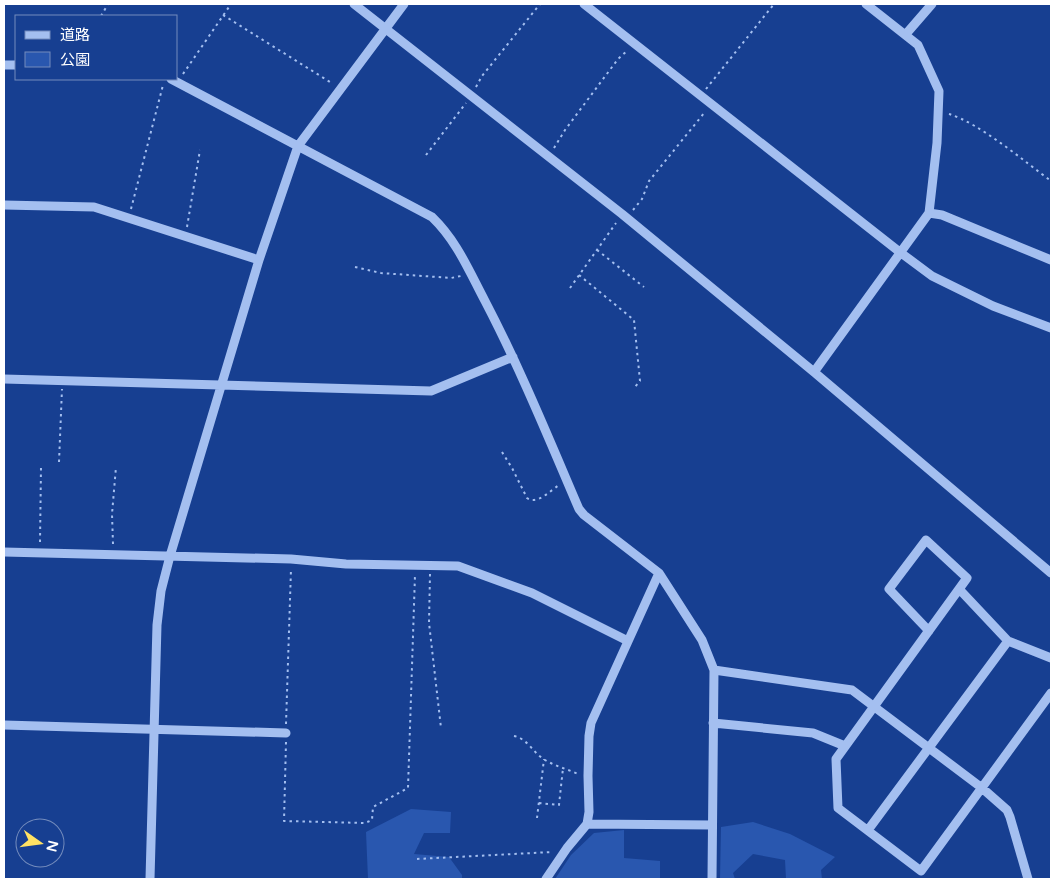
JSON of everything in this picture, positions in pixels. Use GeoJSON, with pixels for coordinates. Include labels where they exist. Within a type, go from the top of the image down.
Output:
{"type":"FeatureCollection","features":[{"type":"Feature","properties":{"kind":"street"},"geometry":{"type":"LineString","coordinates":[[354,4],[625,216],[814,372],[1051,573]]}},
{"type":"Feature","properties":{"kind":"street"},"geometry":{"type":"LineString","coordinates":[[150,879],[157,625],[161,591],[170,556],[259,260],[298,146],[404,4]]}},
{"type":"Feature","properties":{"kind":"street"},"geometry":{"type":"LineString","coordinates":[[584,4],[932,276],[993,306],[1051,328]]}},
{"type":"Feature","properties":{"kind":"street"},"geometry":{"type":"LineString","coordinates":[[814,372],[929,213],[940,114],[939,91],[918,45],[866,4]]}},
{"type":"Feature","properties":{"kind":"street"},"geometry":{"type":"LineString","coordinates":[[906,34],[932,4]]}},
{"type":"Feature","properties":{"kind":"street"},"geometry":{"type":"LineString","coordinates":[[172,80],[432,217],[449,235],[471,272],[513,357],[579,509],[584,515],[659,573],[702,640],[714,670],[712,879]]}},
{"type":"Feature","properties":{"kind":"street"},"geometry":{"type":"LineString","coordinates":[[4,205],[94,208],[259,260]]}},
{"type":"Feature","properties":{"kind":"street"},"geometry":{"type":"LineString","coordinates":[[929,213],[942,215],[1051,260]]}},
{"type":"Feature","properties":{"kind":"street"},"geometry":{"type":"LineString","coordinates":[[4,379],[431,391],[513,357]]}},
{"type":"Feature","properties":{"kind":"street"},"geometry":{"type":"LineString","coordinates":[[930,632],[889,590],[926,540],[967,578],[930,632],[836,759],[838,808],[921,871],[1051,693]]}},
{"type":"Feature","properties":{"kind":"street"},"geometry":{"type":"LineString","coordinates":[[4,552],[291,559],[346,564],[458,566],[532,593],[628,641]]}},
{"type":"Feature","properties":{"kind":"street"},"geometry":{"type":"LineString","coordinates":[[546,879],[587,824],[589,812],[589,736],[592,722],[659,573]]}},
{"type":"Feature","properties":{"kind":"street"},"geometry":{"type":"LineString","coordinates":[[960,590],[1008,641],[1051,658]]}},
{"type":"Feature","properties":{"kind":"street"},"geometry":{"type":"LineString","coordinates":[[868,830],[1008,641]]}},
{"type":"Feature","properties":{"kind":"street"},"geometry":{"type":"LineString","coordinates":[[714,670],[852,690],[982,788],[1007,810],[1028,879]]}},
{"type":"Feature","properties":{"kind":"street"},"geometry":{"type":"LineString","coordinates":[[713,723],[813,733],[845,746]]}},
{"type":"Feature","properties":{"kind":"street"},"geometry":{"type":"LineString","coordinates":[[4,725],[286,733]]}},
{"type":"Feature","properties":{"kind":"street"},"geometry":{"type":"LineString","coordinates":[[587,824],[712,825]]}},
{"type":"Feature","properties":{"kind":"path"},"geometry":{"type":"LineString","coordinates":[[102,15],[108,4]]}},
{"type":"Feature","properties":{"kind":"path"},"geometry":{"type":"LineString","coordinates":[[178,74],[191,61],[231,4]]}},
{"type":"Feature","properties":{"kind":"path"},"geometry":{"type":"LineString","coordinates":[[426,155],[472,96],[482,76],[540,4]]}},
{"type":"Feature","properties":{"kind":"path"},"geometry":{"type":"LineString","coordinates":[[701,95],[774,4]]}},
{"type":"Feature","properties":{"kind":"path"},"geometry":{"type":"LineString","coordinates":[[223,15],[330,82]]}},
{"type":"Feature","properties":{"kind":"path"},"geometry":{"type":"LineString","coordinates":[[549,156],[582,107],[618,59],[634,42]]}},
{"type":"Feature","properties":{"kind":"path"},"geometry":{"type":"LineString","coordinates":[[128,218],[162,86],[172,80]]}},
{"type":"Feature","properties":{"kind":"path"},"geometry":{"type":"LineString","coordinates":[[570,288],[597,250],[642,198],[649,181],[703,114],[714,104]]}},
{"type":"Feature","properties":{"kind":"path"},"geometry":{"type":"LineString","coordinates":[[940,114],[947,114],[964,120],[1051,181]]}},
{"type":"Feature","properties":{"kind":"path"},"geometry":{"type":"LineString","coordinates":[[185,236],[200,150]]}},
{"type":"Feature","properties":{"kind":"path"},"geometry":{"type":"LineString","coordinates":[[597,250],[644,287]]}},
{"type":"Feature","properties":{"kind":"path"},"geometry":{"type":"LineString","coordinates":[[355,267],[381,273],[451,278],[471,272]]}},
{"type":"Feature","properties":{"kind":"path"},"geometry":{"type":"LineString","coordinates":[[579,275],[634,320],[640,381],[634,388]]}},
{"type":"Feature","properties":{"kind":"path"},"geometry":{"type":"LineString","coordinates":[[59,462],[64,380]]}},
{"type":"Feature","properties":{"kind":"path"},"geometry":{"type":"LineString","coordinates":[[502,452],[527,498],[530,500],[538,500],[567,480]]}},
{"type":"Feature","properties":{"kind":"path"},"geometry":{"type":"LineString","coordinates":[[39,552],[40,467]]}},
{"type":"Feature","properties":{"kind":"path"},"geometry":{"type":"LineString","coordinates":[[113,554],[112,514],[116,467]]}},
{"type":"Feature","properties":{"kind":"path"},"geometry":{"type":"LineString","coordinates":[[291,559],[284,821],[365,823],[372,820],[373,806],[408,788],[416,565]]}},
{"type":"Feature","properties":{"kind":"path"},"geometry":{"type":"LineString","coordinates":[[430,565],[429,623],[441,728]]}},
{"type":"Feature","properties":{"kind":"path"},"geometry":{"type":"LineString","coordinates":[[514,736],[520,737],[544,759],[588,776]]}},
{"type":"Feature","properties":{"kind":"path"},"geometry":{"type":"LineString","coordinates":[[537,818],[544,759]]}},
{"type":"Feature","properties":{"kind":"path"},"geometry":{"type":"LineString","coordinates":[[539,803],[560,805],[564,768]]}},
{"type":"Feature","properties":{"kind":"path"},"geometry":{"type":"LineString","coordinates":[[417,859],[565,852]]}},
{"type":"Feature","properties":{"kind":"green space"},"geometry":{"type":"Polygon","coordinates":[[[411,809],[451,812],[450,833],[424,833],[414,854],[449,857],[462,875],[462,879],[368,879],[366,832],[411,809]]]}},
{"type":"Feature","properties":{"kind":"green space"},"geometry":{"type":"Polygon","coordinates":[[[753,822],[790,834],[835,857],[821,870],[822,879],[786,879],[785,860],[753,854],[733,873],[735,879],[720,879],[721,827],[753,822]]]}},
{"type":"Feature","properties":{"kind":"green space"},"geometry":{"type":"Polygon","coordinates":[[[624,830],[624,858],[660,861],[660,879],[555,879],[571,855],[594,833],[624,830]]]}}]}
